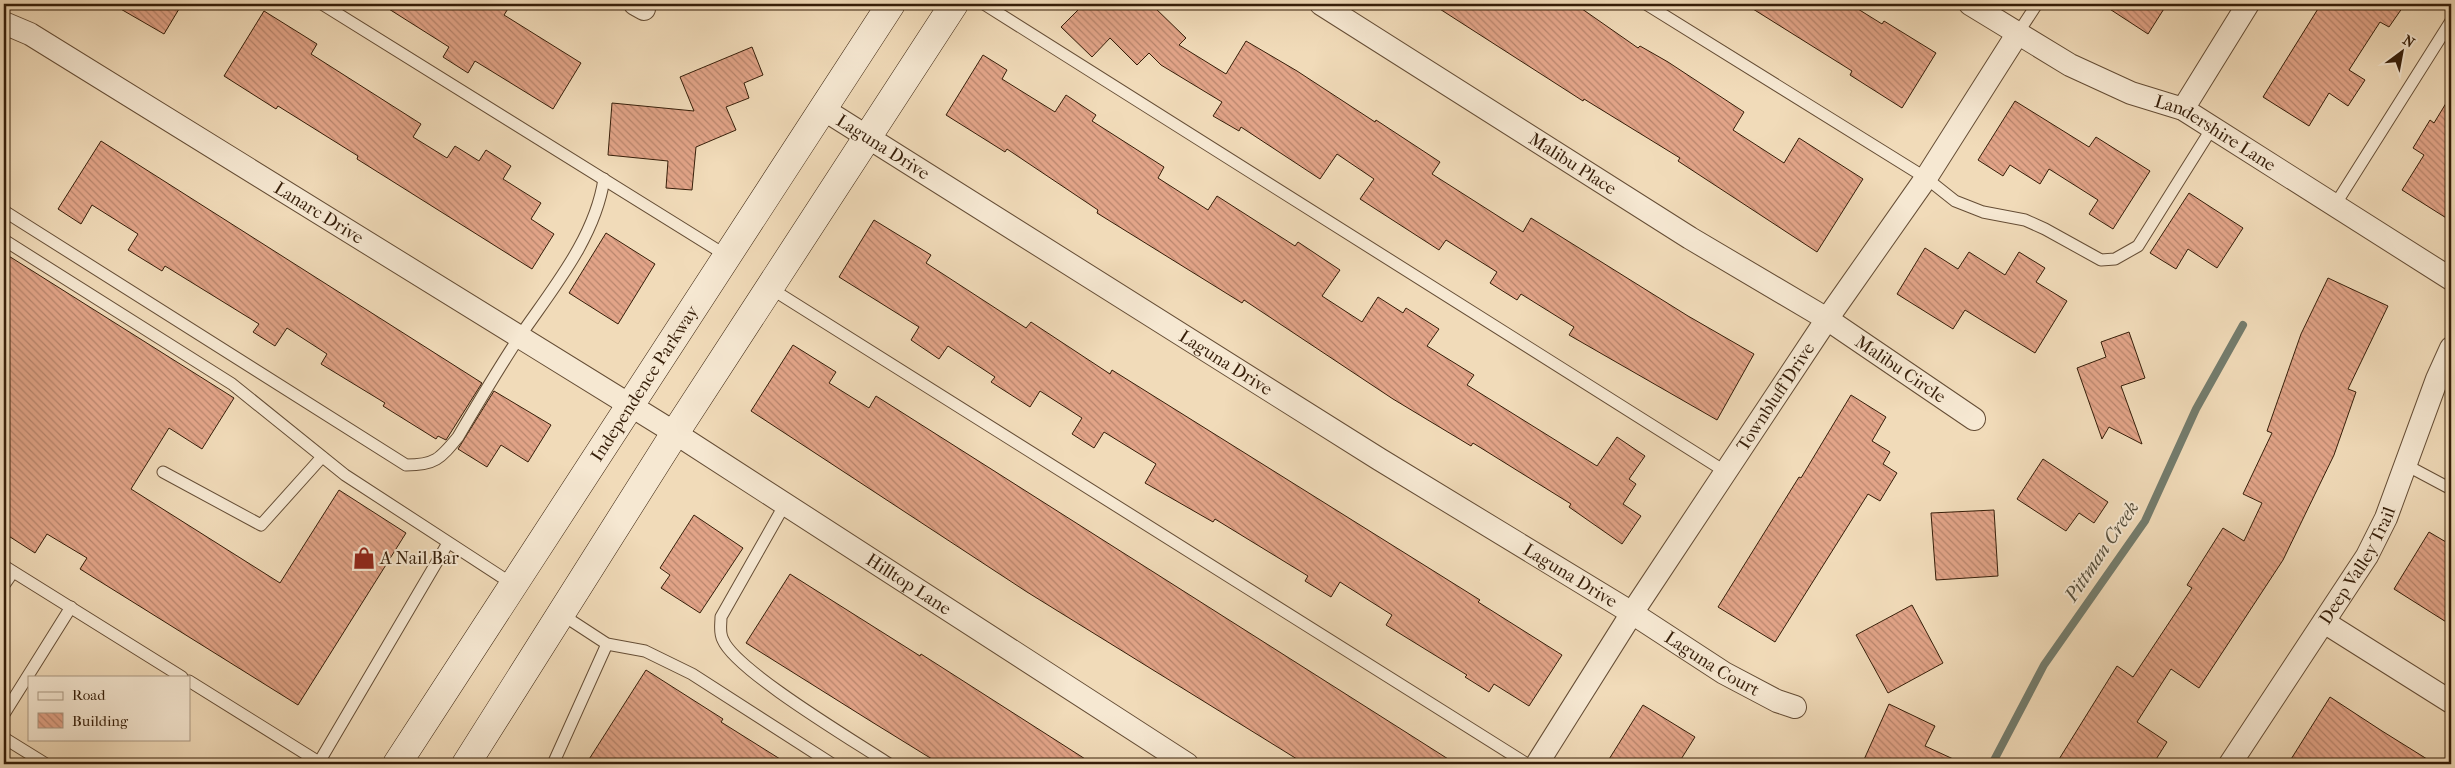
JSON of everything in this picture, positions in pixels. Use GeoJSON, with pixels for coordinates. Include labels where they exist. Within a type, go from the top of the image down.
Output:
{"type":"FeatureCollection","features":[{"type":"Feature","properties":{"kind":"main road","name":"Independence Parkway"},"geometry":{"type":"LineString","coordinates":[[397,764],[890,4]]}},
{"type":"Feature","properties":{"kind":"main road"},"geometry":{"type":"LineString","coordinates":[[466,764],[675,433],[954,4]]}},
{"type":"Feature","properties":{"kind":"street","name":"Malibu Place"},"geometry":{"type":"LineString","coordinates":[[1321,4],[1690,238],[1827,319]]}},
{"type":"Feature","properties":{"kind":"street","name":"Landershire Lane"},"geometry":{"type":"LineString","coordinates":[[1970,4],[2070,65],[2131,93],[2183,109],[2451,279]]}},
{"type":"Feature","properties":{"kind":"street"},"geometry":{"type":"LineString","coordinates":[[2183,109],[2248,4]]}},
{"type":"Feature","properties":{"kind":"street","name":"Lanarc Drive"},"geometry":{"type":"LineString","coordinates":[[4,23],[30,34],[630,406]]}},
{"type":"Feature","properties":{"kind":"street","name":"Townbluff Drive"},"geometry":{"type":"LineString","coordinates":[[1536,764],[1632,613],[1827,319],[1926,178],[2018,33]]}},
{"type":"Feature","properties":{"kind":"street","name":"Laguna Drive"},"geometry":{"type":"LineString","coordinates":[[823,108],[1379,458],[1632,613]]}},
{"type":"Feature","properties":{"kind":"street","name":"Malibu Circle"},"geometry":{"type":"LineString","coordinates":[[1827,319],[1974,418]]}},
{"type":"Feature","properties":{"kind":"street","name":"Deep Valley Trail"},"geometry":{"type":"LineString","coordinates":[[2230,764],[2371,548],[2386,518],[2437,379],[2451,348]]}},
{"type":"Feature","properties":{"kind":"street","name":"Hilltop Lane"},"geometry":{"type":"LineString","coordinates":[[630,406],[675,433],[1187,764]]}},
{"type":"Feature","properties":{"kind":"street","name":"Laguna Court"},"geometry":{"type":"LineString","coordinates":[[1632,613],[1724,673],[1777,701],[1795,707]]}},
{"type":"Feature","properties":{"kind":"street"},"geometry":{"type":"LineString","coordinates":[[2324,622],[2451,702]]}},
{"type":"Feature","properties":{"kind":"lane"},"geometry":{"type":"LineString","coordinates":[[322,4],[727,256]]}},
{"type":"Feature","properties":{"kind":"lane"},"geometry":{"type":"LineString","coordinates":[[984,4],[1726,472]]}},
{"type":"Feature","properties":{"kind":"lane"},"geometry":{"type":"LineString","coordinates":[[1646,4],[1926,178],[1956,202],[1983,212],[2025,220],[2101,260],[2115,259],[2138,246],[2212,128]]}},
{"type":"Feature","properties":{"kind":"lane"},"geometry":{"type":"LineString","coordinates":[[2018,33],[2037,4]]}},
{"type":"Feature","properties":{"kind":"lane"},"geometry":{"type":"LineString","coordinates":[[2335,205],[2451,21]]}},
{"type":"Feature","properties":{"kind":"lane"},"geometry":{"type":"LineString","coordinates":[[4,211],[406,465],[424,465],[441,458],[458,437],[586,236],[596,213],[604,179]]}},
{"type":"Feature","properties":{"kind":"lane"},"geometry":{"type":"LineString","coordinates":[[4,240],[232,384],[345,475],[514,585]]}},
{"type":"Feature","properties":{"kind":"lane"},"geometry":{"type":"LineString","coordinates":[[770,288],[1527,764]]}},
{"type":"Feature","properties":{"kind":"lane"},"geometry":{"type":"LineString","coordinates":[[163,472],[261,525],[322,457]]}},
{"type":"Feature","properties":{"kind":"lane"},"geometry":{"type":"LineString","coordinates":[[2406,465],[2451,489]]}},
{"type":"Feature","properties":{"kind":"lane"},"geometry":{"type":"LineString","coordinates":[[785,504],[721,617],[720,631],[723,641],[753,671],[790,699],[889,764]]}},
{"type":"Feature","properties":{"kind":"lane"},"geometry":{"type":"LineString","coordinates":[[190,682],[319,764],[448,543]]}},
{"type":"Feature","properties":{"kind":"lane"},"geometry":{"type":"LineString","coordinates":[[4,585],[8,569],[180,676]]}},
{"type":"Feature","properties":{"kind":"lane"},"geometry":{"type":"LineString","coordinates":[[4,714],[71,607]]}},
{"type":"Feature","properties":{"kind":"lane"},"geometry":{"type":"LineString","coordinates":[[561,614],[607,644],[645,651],[692,674],[832,764]]}},
{"type":"Feature","properties":{"kind":"lane"},"geometry":{"type":"LineString","coordinates":[[553,764],[607,644]]}},
{"type":"Feature","properties":{"kind":"lane"},"geometry":{"type":"LineString","coordinates":[[4,738],[46,764]]}},
{"type":"Feature","properties":{"kind":"building"},"geometry":{"type":"Polygon","coordinates":[[[112,4],[182,4],[164,34],[112,4]]]}},
{"type":"Feature","properties":{"kind":"building"},"geometry":{"type":"Polygon","coordinates":[[[381,4],[511,4],[504,15],[581,63],[553,109],[475,61],[468,73],[443,57],[449,47],[381,4]]]}},
{"type":"Feature","properties":{"kind":"building"},"geometry":{"type":"Polygon","coordinates":[[[1084,4],[1151,4],[1186,38],[1179,45],[1226,74],[1246,41],[1297,71],[1375,122],[1376,120],[1440,162],[1432,174],[1523,232],[1531,218],[1688,316],[1754,354],[1717,420],[1569,335],[1574,327],[1521,294],[1517,300],[1490,283],[1497,272],[1446,240],[1439,250],[1360,199],[1374,179],[1337,154],[1320,179],[1241,127],[1239,131],[1213,116],[1222,102],[1161,65],[1149,53],[1137,65],[1110,38],[1092,57],[1061,27],[1084,4]]]}},
{"type":"Feature","properties":{"kind":"building"},"geometry":{"type":"Polygon","coordinates":[[[1432,4],[1575,4],[1638,48],[1640,46],[1668,62],[1744,112],[1733,130],[1784,163],[1799,138],[1863,179],[1817,252],[1678,161],[1680,158],[1584,99],[1583,101],[1432,4]]]}},
{"type":"Feature","properties":{"kind":"building"},"geometry":{"type":"Polygon","coordinates":[[[1745,4],[1850,4],[1882,24],[1884,21],[1936,53],[1902,108],[1850,75],[1852,71],[1745,4]]]}},
{"type":"Feature","properties":{"kind":"building"},"geometry":{"type":"Polygon","coordinates":[[[2102,4],[2167,4],[2148,34],[2102,4]]]}},
{"type":"Feature","properties":{"kind":"building"},"geometry":{"type":"Polygon","coordinates":[[[2321,4],[2405,4],[2389,27],[2380,22],[2349,70],[2365,80],[2348,106],[2329,93],[2309,126],[2263,97],[2321,4]]]}},
{"type":"Feature","properties":{"kind":"building"},"geometry":{"type":"Polygon","coordinates":[[[264,11],[317,44],[311,54],[421,124],[413,137],[447,158],[455,146],[479,161],[486,150],[511,166],[503,179],[541,203],[531,219],[554,234],[532,269],[357,159],[358,156],[278,106],[276,109],[224,76],[264,11]]]}},
{"type":"Feature","properties":{"kind":"building"},"geometry":{"type":"Polygon","coordinates":[[[752,47],[763,75],[744,83],[749,98],[726,107],[736,130],[696,147],[692,190],[666,188],[668,161],[608,155],[612,103],[694,111],[680,77],[752,47]]]}},
{"type":"Feature","properties":{"kind":"building"},"geometry":{"type":"Polygon","coordinates":[[[983,55],[1007,70],[1002,79],[1055,112],[1066,95],[1096,115],[1092,121],[1164,167],[1158,178],[1208,210],[1217,196],[1295,246],[1298,242],[1340,270],[1322,296],[1362,322],[1378,297],[1403,313],[1406,308],[1439,329],[1427,346],[1474,375],[1467,385],[1597,466],[1617,437],[1645,456],[1629,479],[1636,484],[1623,504],[1641,516],[1622,544],[1569,507],[1571,504],[1473,443],[1471,446],[1393,399],[1244,300],[1242,303],[1097,213],[1098,210],[1007,149],[1005,152],[946,115],[983,55]]]}},
{"type":"Feature","properties":{"kind":"building"},"geometry":{"type":"Polygon","coordinates":[[[2451,95],[2451,221],[2402,190],[2424,155],[2413,148],[2430,120],[2434,123],[2451,95]]]}},
{"type":"Feature","properties":{"kind":"building"},"geometry":{"type":"Polygon","coordinates":[[[2015,101],[2089,147],[2096,137],[2150,171],[2113,229],[2089,214],[2098,200],[2049,169],[2040,184],[2010,165],[2003,176],[1978,160],[2015,101]]]}},
{"type":"Feature","properties":{"kind":"building"},"geometry":{"type":"Polygon","coordinates":[[[101,141],[482,383],[446,440],[438,436],[436,439],[383,406],[385,403],[321,364],[327,354],[287,328],[275,346],[253,332],[259,324],[165,266],[162,271],[128,250],[138,234],[92,205],[81,224],[58,209],[101,141]]]}},
{"type":"Feature","properties":{"kind":"building"},"geometry":{"type":"Polygon","coordinates":[[[2189,193],[2243,228],[2217,268],[2188,249],[2176,269],[2150,253],[2189,193]]]}},
{"type":"Feature","properties":{"kind":"building"},"geometry":{"type":"Polygon","coordinates":[[[874,220],[931,255],[926,263],[1026,328],[1031,322],[1110,374],[1112,370],[1480,600],[1478,602],[1562,655],[1529,706],[1494,684],[1489,692],[1465,677],[1467,675],[1386,625],[1392,615],[1340,582],[1331,597],[1305,581],[1308,576],[1215,519],[1213,522],[1145,483],[1156,464],[1104,432],[1094,448],[1072,434],[1082,418],[1040,391],[1030,407],[991,382],[995,377],[948,346],[939,359],[911,340],[919,327],[839,277],[874,220]]]}},
{"type":"Feature","properties":{"kind":"building"},"geometry":{"type":"Polygon","coordinates":[[[606,233],[655,264],[618,324],[569,293],[606,233]]]}},
{"type":"Feature","properties":{"kind":"building"},"geometry":{"type":"Polygon","coordinates":[[[1925,248],[1958,269],[1969,252],[2005,275],[2019,252],[2045,268],[2036,282],[2067,301],[2035,353],[1965,310],[1953,329],[1897,294],[1925,248]]]}},
{"type":"Feature","properties":{"kind":"building"},"geometry":{"type":"Polygon","coordinates":[[[4,253],[234,398],[202,449],[169,428],[131,489],[280,583],[339,490],[406,533],[298,705],[80,569],[87,558],[47,534],[35,553],[4,533],[4,253]]]}},
{"type":"Feature","properties":{"kind":"building"},"geometry":{"type":"Polygon","coordinates":[[[2328,278],[2388,306],[2348,389],[2356,392],[2334,455],[2283,560],[2199,688],[2171,669],[2137,722],[2167,742],[2153,764],[2056,764],[2117,666],[2133,677],[2192,588],[2187,585],[2223,528],[2244,541],[2262,503],[2243,494],[2272,433],[2267,431],[2301,334],[2328,278]]]}},
{"type":"Feature","properties":{"kind":"building"},"geometry":{"type":"Polygon","coordinates":[[[2129,332],[2145,378],[2121,386],[2142,444],[2109,427],[2102,439],[2077,368],[2106,357],[2101,342],[2129,332]]]}},
{"type":"Feature","properties":{"kind":"building"},"geometry":{"type":"Polygon","coordinates":[[[793,345],[836,372],[829,383],[869,408],[876,396],[1456,764],[1305,764],[1027,592],[751,411],[793,345]]]}},
{"type":"Feature","properties":{"kind":"building"},"geometry":{"type":"Polygon","coordinates":[[[494,391],[551,425],[528,462],[501,445],[487,467],[458,449],[494,391]]]}},
{"type":"Feature","properties":{"kind":"building"},"geometry":{"type":"Polygon","coordinates":[[[1851,395],[1886,417],[1872,441],[1890,452],[1883,464],[1897,473],[1880,501],[1868,494],[1775,642],[1718,607],[1799,477],[1801,478],[1851,395]]]}},
{"type":"Feature","properties":{"kind":"building"},"geometry":{"type":"Polygon","coordinates":[[[2043,459],[2108,502],[2094,523],[2079,513],[2066,531],[2017,499],[2043,459]]]}},
{"type":"Feature","properties":{"kind":"building"},"geometry":{"type":"Polygon","coordinates":[[[1994,510],[1998,576],[1936,580],[1931,513],[1994,510]]]}},
{"type":"Feature","properties":{"kind":"building"},"geometry":{"type":"Polygon","coordinates":[[[694,515],[743,548],[700,613],[661,588],[670,575],[660,568],[694,515]]]}},
{"type":"Feature","properties":{"kind":"building"},"geometry":{"type":"Polygon","coordinates":[[[2429,532],[2451,545],[2451,625],[2394,589],[2429,532]]]}},
{"type":"Feature","properties":{"kind":"building"},"geometry":{"type":"Polygon","coordinates":[[[790,574],[920,656],[921,654],[1093,764],[940,764],[746,643],[790,574]]]}},
{"type":"Feature","properties":{"kind":"building"},"geometry":{"type":"Polygon","coordinates":[[[1912,605],[1943,663],[1888,693],[1856,635],[1912,605]]]}},
{"type":"Feature","properties":{"kind":"building"},"geometry":{"type":"Polygon","coordinates":[[[646,670],[723,719],[721,722],[788,764],[586,764],[646,670]]]}},
{"type":"Feature","properties":{"kind":"building"},"geometry":{"type":"Polygon","coordinates":[[[2330,697],[2382,731],[2435,764],[2288,764],[2330,697]]]}},
{"type":"Feature","properties":{"kind":"building"},"geometry":{"type":"Polygon","coordinates":[[[1889,704],[1935,726],[1925,746],[1964,764],[1862,764],[1889,704]]]}},
{"type":"Feature","properties":{"kind":"building"},"geometry":{"type":"Polygon","coordinates":[[[1643,705],[1695,737],[1678,764],[1606,764],[1643,705]]]}},
{"type":"Feature","properties":{"kind":"waterway","name":"Pittman Creek"},"geometry":{"type":"LineString","coordinates":[[1992,764],[2044,665],[2145,521],[2196,409],[2243,325]]}},
{"type":"Feature","properties":{"kind":"place","name":"A Nail Bar"},"geometry":{"type":"Point","coordinates":[364,558]}}]}
